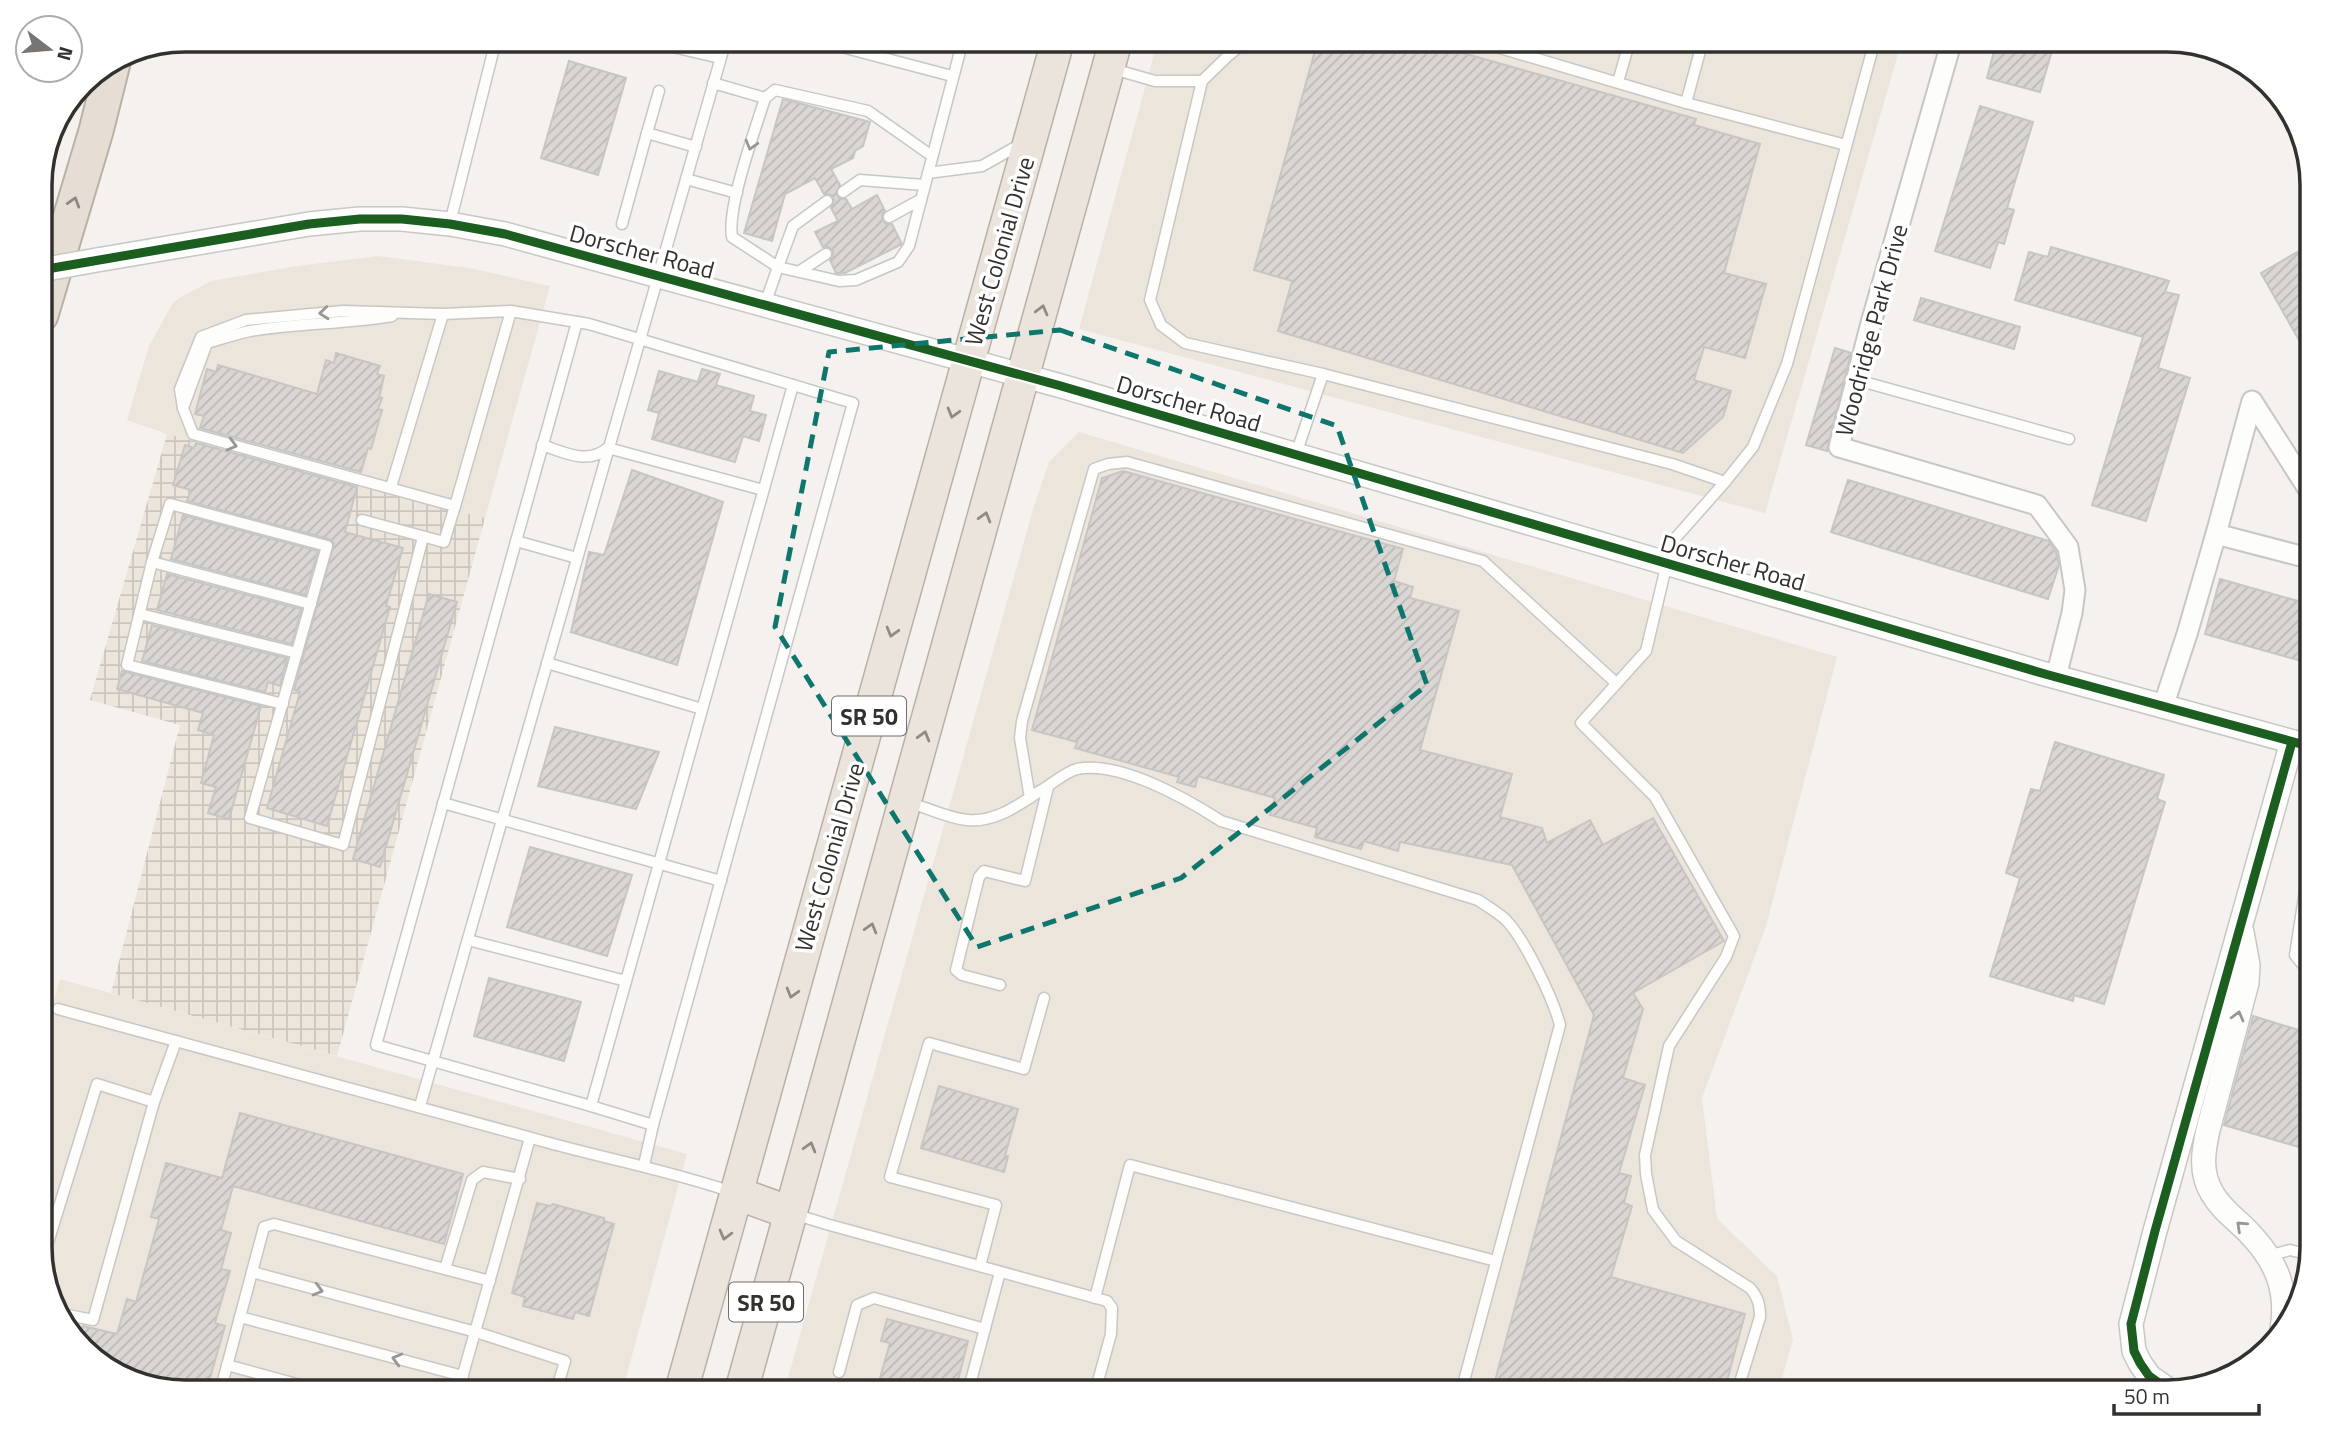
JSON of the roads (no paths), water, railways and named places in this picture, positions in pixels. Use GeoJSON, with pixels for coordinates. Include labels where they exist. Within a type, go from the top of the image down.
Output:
{"type":"FeatureCollection","features":[{"type":"Feature","properties":{"kind":"highway","name":"West Colonial Drive"},"geometry":{"type":"LineString","coordinates":[[684,1380],[1055,52]]}},
{"type":"Feature","properties":{"kind":"highway","name":"SR 50"},"geometry":{"type":"LineString","coordinates":[[744,1380],[1112,54]]}},
{"type":"Feature","properties":{"kind":"highway"},"geometry":{"type":"LineString","coordinates":[[53,274],[110,76]]}},
{"type":"Feature","properties":{"kind":"highway"},"geometry":{"type":"LineString","coordinates":[[736,1193],[791,1213]]}},
{"type":"Feature","properties":{"kind":"street","name":"Woodridge Park Drive"},"geometry":{"type":"LineString","coordinates":[[1949,52],[1871,323],[1839,447],[2036,505],[2068,547],[2075,590],[2056,677]]}},
{"type":"Feature","properties":{"kind":"street","name":"Dorscher Road"},"geometry":{"type":"LineString","coordinates":[[53,268],[309,224],[360,219],[402,219],[505,234],[968,360],[2056,677],[2300,743]]}},
{"type":"Feature","properties":{"kind":"street"},"geometry":{"type":"LineString","coordinates":[[2163,706],[2188,634],[2252,401],[2299,475]]}},
{"type":"Feature","properties":{"kind":"street"},"geometry":{"type":"LineString","coordinates":[[2216,534],[2299,556]]}},
{"type":"Feature","properties":{"kind":"street"},"geometry":{"type":"LineString","coordinates":[[2155,1380],[2149,1376],[2134,1351],[2132,1324],[2155,1231],[2241,925],[2300,751]]}},
{"type":"Feature","properties":{"kind":"street"},"geometry":{"type":"LineString","coordinates":[[2241,925],[2248,965],[2246,983],[2208,1130],[2203,1154],[2204,1169],[2211,1192],[2267,1256],[2281,1285],[2286,1305]]}},
{"type":"Feature","properties":{"kind":"lane"},"geometry":{"type":"LineString","coordinates":[[450,224],[493,52]]}},
{"type":"Feature","properties":{"kind":"lane"},"geometry":{"type":"LineString","coordinates":[[694,52],[720,58]]}},
{"type":"Feature","properties":{"kind":"lane"},"geometry":{"type":"LineString","coordinates":[[420,1105],[722,52]]}},
{"type":"Feature","properties":{"kind":"lane"},"geometry":{"type":"LineString","coordinates":[[861,52],[952,76]]}},
{"type":"Feature","properties":{"kind":"lane"},"geometry":{"type":"LineString","coordinates":[[932,156],[868,111],[775,90],[765,98],[737,193],[730,226],[732,237],[779,267],[839,281],[856,280],[898,262],[909,246],[959,52]]}},
{"type":"Feature","properties":{"kind":"lane"},"geometry":{"type":"LineString","coordinates":[[1233,52],[1202,81],[1150,300],[1161,325],[1185,343],[1323,374],[1672,464],[1726,482]]}},
{"type":"Feature","properties":{"kind":"lane"},"geometry":{"type":"LineString","coordinates":[[1515,52],[1686,103],[1846,145]]}},
{"type":"Feature","properties":{"kind":"lane"},"geometry":{"type":"LineString","coordinates":[[1618,82],[1627,52]]}},
{"type":"Feature","properties":{"kind":"lane"},"geometry":{"type":"LineString","coordinates":[[1686,103],[1700,52]]}},
{"type":"Feature","properties":{"kind":"lane"},"geometry":{"type":"LineString","coordinates":[[1741,1380],[1760,1317],[1760,1307],[1755,1294],[1749,1287],[1676,1241],[1653,1210],[1645,1155],[1669,1046],[1726,957],[1734,936],[1655,797],[1581,723],[1646,651],[1662,561],[1753,447],[1787,364],[1872,52]]}},
{"type":"Feature","properties":{"kind":"lane"},"geometry":{"type":"LineString","coordinates":[[1112,54],[1155,81],[1202,81]]}},
{"type":"Feature","properties":{"kind":"lane"},"geometry":{"type":"LineString","coordinates":[[713,83],[765,98]]}},
{"type":"Feature","properties":{"kind":"lane"},"geometry":{"type":"LineString","coordinates":[[622,224],[659,91]]}},
{"type":"Feature","properties":{"kind":"lane"},"geometry":{"type":"LineString","coordinates":[[647,133],[696,146]]}},
{"type":"Feature","properties":{"kind":"lane"},"geometry":{"type":"LineString","coordinates":[[928,173],[982,166],[1030,138]]}},
{"type":"Feature","properties":{"kind":"lane"},"geometry":{"type":"LineString","coordinates":[[686,179],[737,193]]}},
{"type":"Feature","properties":{"kind":"lane"},"geometry":{"type":"LineString","coordinates":[[843,192],[860,180],[924,185]]}},
{"type":"Feature","properties":{"kind":"lane"},"geometry":{"type":"LineString","coordinates":[[889,217],[920,200]]}},
{"type":"Feature","properties":{"kind":"lane"},"geometry":{"type":"LineString","coordinates":[[765,304],[793,226],[827,201]]}},
{"type":"Feature","properties":{"kind":"lane"},"geometry":{"type":"LineString","coordinates":[[800,271],[826,254]]}},
{"type":"Feature","properties":{"kind":"lane"},"geometry":{"type":"LineString","coordinates":[[362,520],[444,542],[511,311]]}},
{"type":"Feature","properties":{"kind":"lane"},"geometry":{"type":"LineString","coordinates":[[455,506],[193,434],[183,408],[207,343],[248,332],[299,325],[353,323],[417,312],[443,314],[511,311],[577,322],[853,403],[644,1165]]}},
{"type":"Feature","properties":{"kind":"lane"},"geometry":{"type":"LineString","coordinates":[[391,487],[443,314]]}},
{"type":"Feature","properties":{"kind":"lane"},"geometry":{"type":"LineString","coordinates":[[577,322],[376,1045],[653,1125]]}},
{"type":"Feature","properties":{"kind":"lane"},"geometry":{"type":"LineString","coordinates":[[1297,454],[1323,374]]}},
{"type":"Feature","properties":{"kind":"lane"},"geometry":{"type":"LineString","coordinates":[[1857,380],[2069,439]]}},
{"type":"Feature","properties":{"kind":"lane"},"geometry":{"type":"LineString","coordinates":[[591,1106],[793,385]]}},
{"type":"Feature","properties":{"kind":"lane"},"geometry":{"type":"LineString","coordinates":[[542,446],[582,457],[598,456],[608,448]]}},
{"type":"Feature","properties":{"kind":"lane"},"geometry":{"type":"LineString","coordinates":[[608,448],[763,490]]}},
{"type":"Feature","properties":{"kind":"lane"},"geometry":{"type":"LineString","coordinates":[[1030,798],[1020,738],[1022,721],[1094,469],[1108,464],[1127,462],[1483,561],[1616,683]]}},
{"type":"Feature","properties":{"kind":"lane"},"geometry":{"type":"LineString","coordinates":[[283,705],[127,665],[152,562],[170,504],[327,546],[283,705],[250,818],[343,845],[423,537]]}},
{"type":"Feature","properties":{"kind":"lane"},"geometry":{"type":"LineString","coordinates":[[516,541],[577,558]]}},
{"type":"Feature","properties":{"kind":"lane"},"geometry":{"type":"LineString","coordinates":[[152,562],[311,604]]}},
{"type":"Feature","properties":{"kind":"lane"},"geometry":{"type":"LineString","coordinates":[[140,614],[297,653]]}},
{"type":"Feature","properties":{"kind":"lane"},"geometry":{"type":"LineString","coordinates":[[547,663],[702,709]]}},
{"type":"Feature","properties":{"kind":"lane"},"geometry":{"type":"LineString","coordinates":[[906,802],[967,820],[992,818],[1075,769],[1100,768],[1184,798],[1221,821],[1478,900],[1506,920],[1554,1003],[1560,1025],[1464,1380]]}},
{"type":"Feature","properties":{"kind":"lane"},"geometry":{"type":"LineString","coordinates":[[1000,985],[962,975],[956,970],[979,877],[984,871],[1025,881],[1048,787]]}},
{"type":"Feature","properties":{"kind":"lane"},"geometry":{"type":"LineString","coordinates":[[443,803],[720,881]]}},
{"type":"Feature","properties":{"kind":"lane"},"geometry":{"type":"LineString","coordinates":[[2300,922],[2295,955],[2300,961]]}},
{"type":"Feature","properties":{"kind":"lane"},"geometry":{"type":"LineString","coordinates":[[468,940],[626,981]]}},
{"type":"Feature","properties":{"kind":"lane"},"geometry":{"type":"LineString","coordinates":[[980,1266],[996,1205],[890,1177],[929,1042],[1024,1069],[1044,998]]}},
{"type":"Feature","properties":{"kind":"lane"},"geometry":{"type":"LineString","coordinates":[[58,1009],[420,1105],[530,1138],[644,1165],[736,1193]]}},
{"type":"Feature","properties":{"kind":"lane"},"geometry":{"type":"LineString","coordinates":[[72,1316],[93,1320],[154,1102],[176,1041]]}},
{"type":"Feature","properties":{"kind":"lane"},"geometry":{"type":"LineString","coordinates":[[53,1226],[97,1084],[154,1102]]}},
{"type":"Feature","properties":{"kind":"lane"},"geometry":{"type":"LineString","coordinates":[[462,1380],[530,1138]]}},
{"type":"Feature","properties":{"kind":"lane"},"geometry":{"type":"LineString","coordinates":[[1095,1298],[1130,1165],[1496,1261]]}},
{"type":"Feature","properties":{"kind":"lane"},"geometry":{"type":"LineString","coordinates":[[445,1269],[472,1180],[483,1172],[520,1179]]}},
{"type":"Feature","properties":{"kind":"lane"},"geometry":{"type":"LineString","coordinates":[[791,1213],[1107,1301],[1112,1308],[1111,1334],[1098,1380]]}},
{"type":"Feature","properties":{"kind":"lane"},"geometry":{"type":"LineString","coordinates":[[223,1380],[264,1227],[274,1224],[490,1281]]}},
{"type":"Feature","properties":{"kind":"lane"},"geometry":{"type":"LineString","coordinates":[[2267,1256],[2290,1250],[2299,1252]]}},
{"type":"Feature","properties":{"kind":"lane"},"geometry":{"type":"LineString","coordinates":[[252,1272],[475,1332],[565,1361],[559,1380]]}},
{"type":"Feature","properties":{"kind":"lane"},"geometry":{"type":"LineString","coordinates":[[971,1380],[1000,1272]]}},
{"type":"Feature","properties":{"kind":"lane"},"geometry":{"type":"LineString","coordinates":[[839,1372],[857,1305],[874,1298],[985,1329]]}},
{"type":"Feature","properties":{"kind":"lane"},"geometry":{"type":"LineString","coordinates":[[240,1317],[463,1376]]}},
{"type":"Feature","properties":{"kind":"lane"},"geometry":{"type":"LineString","coordinates":[[227,1365],[282,1380]]}}]}
